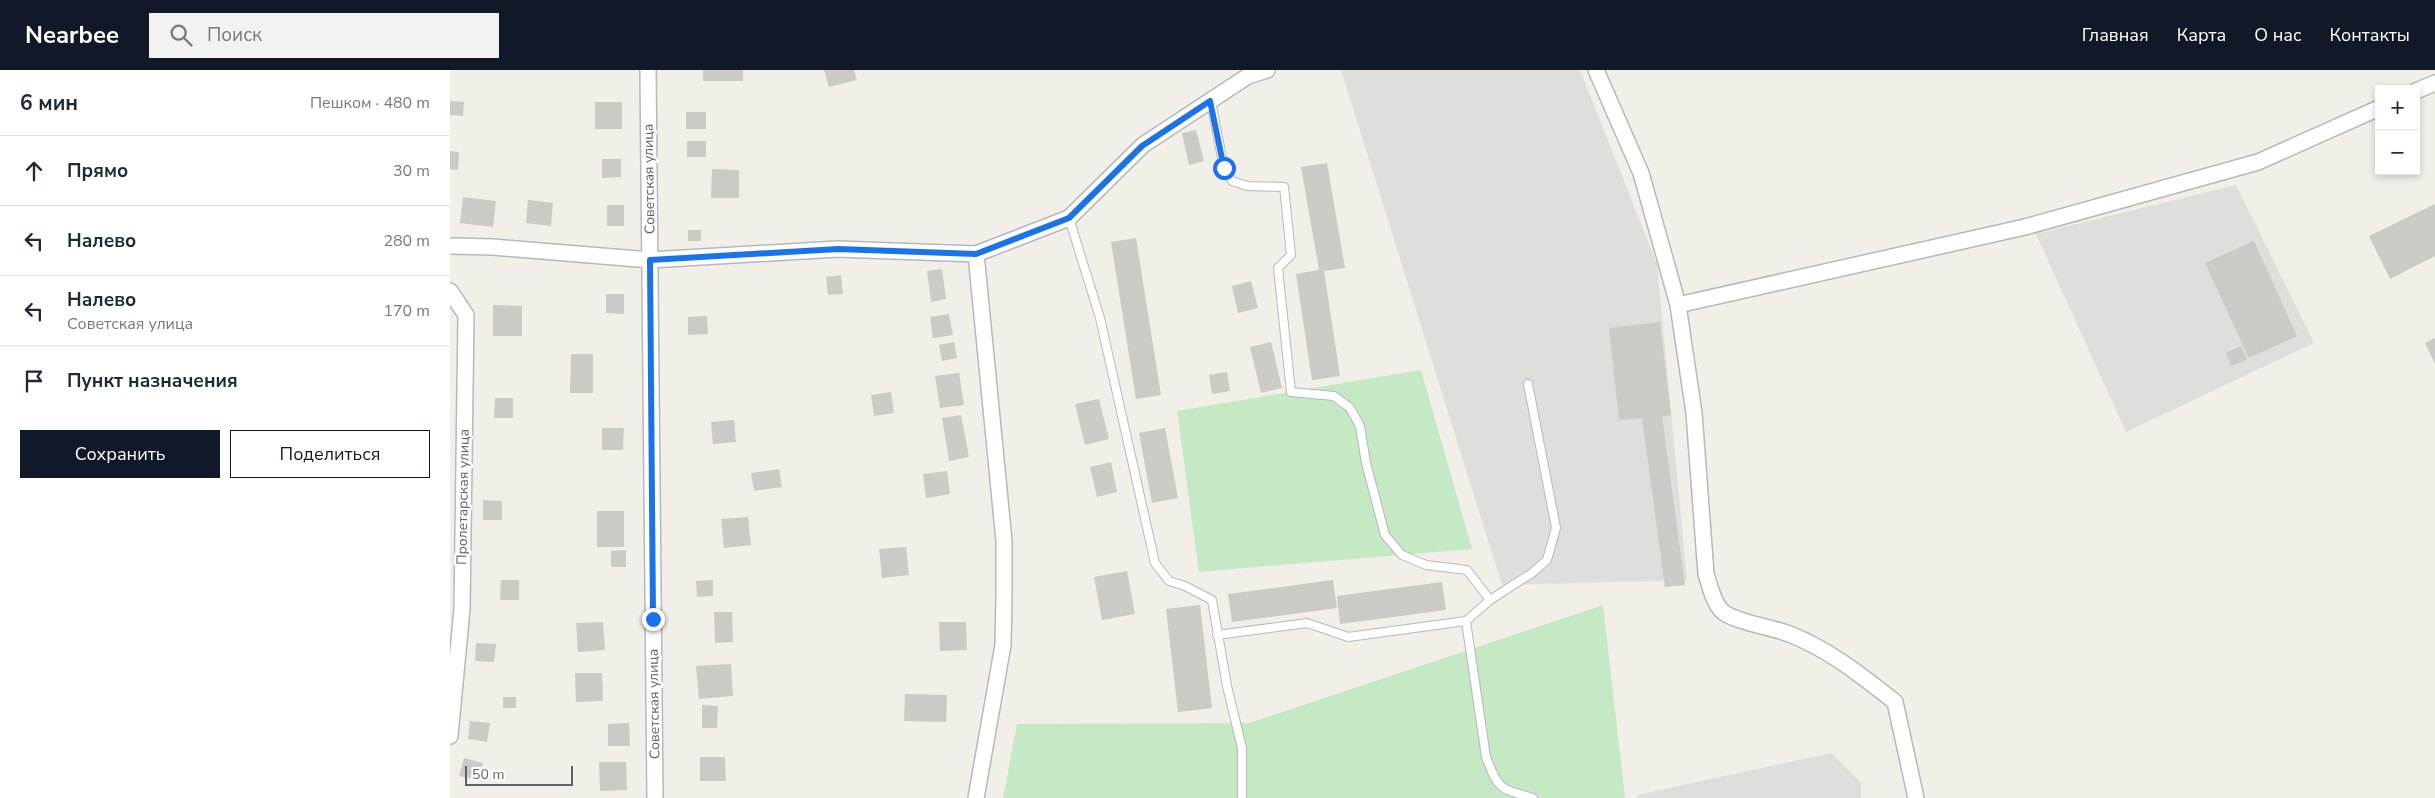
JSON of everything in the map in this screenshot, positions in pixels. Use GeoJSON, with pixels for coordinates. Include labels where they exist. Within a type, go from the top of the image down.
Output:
{"type":"FeatureCollection","features":[{"type":"Feature","properties":{"kind":"street","name":"Советская улица"},"geometry":{"type":"LineString","coordinates":[[648,70],[655,798]]}},
{"type":"Feature","properties":{"kind":"street"},"geometry":{"type":"LineString","coordinates":[[450,246],[492,247],[650,260],[838,249],[976,254],[1069,218],[1142,146],[1248,76],[1267,70]]}},
{"type":"Feature","properties":{"kind":"street"},"geometry":{"type":"LineString","coordinates":[[1596,70],[1641,173],[1678,305],[1694,412],[1706,574],[1712,596],[1725,614],[1790,634],[1820,647],[1845,663],[1896,702],[1916,798]]}},
{"type":"Feature","properties":{"kind":"street"},"geometry":{"type":"LineString","coordinates":[[2420,89],[2435,83]]}},
{"type":"Feature","properties":{"kind":"street"},"geometry":{"type":"LineString","coordinates":[[1678,305],[2026,227],[2258,162],[2375,110]]}},
{"type":"Feature","properties":{"kind":"street"},"geometry":{"type":"LineString","coordinates":[[976,254],[1004,541],[1003,645],[976,798]]}},
{"type":"Feature","properties":{"kind":"street","name":"Пролетарская улица"},"geometry":{"type":"LineString","coordinates":[[450,291],[466,315],[462,610],[450,736]]}},
{"type":"Feature","properties":{"kind":"lane"},"geometry":{"type":"LineString","coordinates":[[1210,101],[1224,168],[1232,181],[1247,186],[1284,187],[1291,255],[1278,268],[1291,392],[1334,396],[1350,408],[1360,426],[1366,462],[1384,535],[1402,555],[1426,565],[1467,570],[1490,600]]}},
{"type":"Feature","properties":{"kind":"lane"},"geometry":{"type":"LineString","coordinates":[[1069,218],[1100,318],[1156,563],[1169,581],[1185,586],[1212,600],[1217,635],[1242,748],[1242,798]]}},
{"type":"Feature","properties":{"kind":"lane"},"geometry":{"type":"LineString","coordinates":[[1217,635],[1307,623],[1348,636],[1466,621],[1490,600],[1532,573],[1547,560],[1556,528],[1528,384]]}},
{"type":"Feature","properties":{"kind":"lane"},"geometry":{"type":"LineString","coordinates":[[1466,621],[1486,757],[1502,789],[1533,798]]}},
{"type":"Feature","properties":{"kind":"shaded area"},"geometry":{"type":"Polygon","coordinates":[[[1341,70],[1580,70],[1657,264],[1687,580],[1502,585],[1341,70]]]}},
{"type":"Feature","properties":{"kind":"shaded area"},"geometry":{"type":"Polygon","coordinates":[[[2236,185],[2314,343],[2126,432],[2036,234],[2236,185]]]}},
{"type":"Feature","properties":{"kind":"shaded area"},"geometry":{"type":"Polygon","coordinates":[[[1831,753],[1861,783],[1861,798],[1638,798],[1637,795],[1831,753]]]}},
{"type":"Feature","properties":{"kind":"green space"},"geometry":{"type":"Polygon","coordinates":[[[1421,370],[1472,549],[1199,572],[1177,411],[1421,370]]]}},
{"type":"Feature","properties":{"kind":"green space"},"geometry":{"type":"Polygon","coordinates":[[[1603,605],[1625,798],[1003,798],[1017,724],[1249,723],[1603,605]]]}},
{"type":"Feature","properties":{"kind":"building"},"geometry":{"type":"Polygon","coordinates":[[[703,70],[743,70],[743,81],[703,81],[703,70]]]}},
{"type":"Feature","properties":{"kind":"building"},"geometry":{"type":"Polygon","coordinates":[[[824,70],[854,70],[857,80],[829,87],[824,70]]]}},
{"type":"Feature","properties":{"kind":"building"},"geometry":{"type":"Polygon","coordinates":[[[450,101],[464,102],[463,116],[450,115],[450,101]]]}},
{"type":"Feature","properties":{"kind":"building"},"geometry":{"type":"Polygon","coordinates":[[[595,102],[622,102],[622,129],[595,129],[595,102]]]}},
{"type":"Feature","properties":{"kind":"building"},"geometry":{"type":"Polygon","coordinates":[[[686,112],[706,112],[706,129],[686,129],[686,112]]]}},
{"type":"Feature","properties":{"kind":"building"},"geometry":{"type":"Polygon","coordinates":[[[1196,130],[1204,161],[1189,165],[1182,133],[1196,130]]]}},
{"type":"Feature","properties":{"kind":"building"},"geometry":{"type":"Polygon","coordinates":[[[687,141],[706,141],[706,157],[687,157],[687,141]]]}},
{"type":"Feature","properties":{"kind":"building"},"geometry":{"type":"Polygon","coordinates":[[[450,151],[459,152],[458,170],[450,169],[450,151]]]}},
{"type":"Feature","properties":{"kind":"building"},"geometry":{"type":"Polygon","coordinates":[[[602,159],[621,159],[621,177],[602,178],[602,159]]]}},
{"type":"Feature","properties":{"kind":"building"},"geometry":{"type":"Polygon","coordinates":[[[1327,163],[1345,268],[1324,271],[1340,376],[1312,380],[1296,274],[1319,270],[1301,167],[1327,163]]]}},
{"type":"Feature","properties":{"kind":"building"},"geometry":{"type":"Polygon","coordinates":[[[712,169],[739,170],[739,198],[711,198],[712,169]]]}},
{"type":"Feature","properties":{"kind":"building"},"geometry":{"type":"Polygon","coordinates":[[[463,197],[496,201],[493,227],[460,223],[463,197]]]}},
{"type":"Feature","properties":{"kind":"building"},"geometry":{"type":"Polygon","coordinates":[[[528,200],[553,203],[551,226],[526,223],[528,200]]]}},
{"type":"Feature","properties":{"kind":"building"},"geometry":{"type":"Polygon","coordinates":[[[2435,204],[2435,256],[2390,279],[2369,236],[2435,204]]]}},
{"type":"Feature","properties":{"kind":"building"},"geometry":{"type":"Polygon","coordinates":[[[607,205],[624,205],[624,226],[607,226],[607,205]]]}},
{"type":"Feature","properties":{"kind":"building"},"geometry":{"type":"Polygon","coordinates":[[[688,230],[701,230],[701,241],[688,241],[688,230]]]}},
{"type":"Feature","properties":{"kind":"building"},"geometry":{"type":"Polygon","coordinates":[[[1136,238],[1161,395],[1136,399],[1111,242],[1136,238]]]}},
{"type":"Feature","properties":{"kind":"building"},"geometry":{"type":"Polygon","coordinates":[[[2254,241],[2297,336],[2249,358],[2205,263],[2254,241]]]}},
{"type":"Feature","properties":{"kind":"building"},"geometry":{"type":"Polygon","coordinates":[[[942,269],[946,299],[931,302],[927,271],[942,269]]]}},
{"type":"Feature","properties":{"kind":"building"},"geometry":{"type":"Polygon","coordinates":[[[841,275],[843,294],[828,295],[826,277],[841,275]]]}},
{"type":"Feature","properties":{"kind":"building"},"geometry":{"type":"Polygon","coordinates":[[[1251,281],[1258,308],[1238,313],[1232,286],[1251,281]]]}},
{"type":"Feature","properties":{"kind":"building"},"geometry":{"type":"Polygon","coordinates":[[[606,294],[624,294],[624,314],[606,313],[606,294]]]}},
{"type":"Feature","properties":{"kind":"building"},"geometry":{"type":"Polygon","coordinates":[[[493,305],[522,306],[522,336],[493,336],[493,305]]]}},
{"type":"Feature","properties":{"kind":"building"},"geometry":{"type":"Polygon","coordinates":[[[949,314],[953,335],[933,338],[930,317],[949,314]]]}},
{"type":"Feature","properties":{"kind":"building"},"geometry":{"type":"Polygon","coordinates":[[[707,316],[708,334],[688,335],[688,317],[707,316]]]}},
{"type":"Feature","properties":{"kind":"building"},"geometry":{"type":"Polygon","coordinates":[[[1660,322],[1671,415],[1662,416],[1685,585],[1665,587],[1642,418],[1619,420],[1609,328],[1660,322]]]}},
{"type":"Feature","properties":{"kind":"building"},"geometry":{"type":"Polygon","coordinates":[[[2435,338],[2435,364],[2425,343],[2435,338]]]}},
{"type":"Feature","properties":{"kind":"building"},"geometry":{"type":"Polygon","coordinates":[[[954,342],[957,358],[942,361],[939,345],[954,342]]]}},
{"type":"Feature","properties":{"kind":"building"},"geometry":{"type":"Polygon","coordinates":[[[1271,342],[1282,388],[1261,393],[1250,347],[1271,342]]]}},
{"type":"Feature","properties":{"kind":"building"},"geometry":{"type":"Polygon","coordinates":[[[2241,346],[2247,360],[2231,366],[2226,353],[2241,346]]]}},
{"type":"Feature","properties":{"kind":"building"},"geometry":{"type":"Polygon","coordinates":[[[571,354],[593,354],[593,393],[570,393],[571,354]]]}},
{"type":"Feature","properties":{"kind":"building"},"geometry":{"type":"Polygon","coordinates":[[[1227,372],[1230,391],[1212,394],[1209,375],[1227,372]]]}},
{"type":"Feature","properties":{"kind":"building"},"geometry":{"type":"Polygon","coordinates":[[[959,373],[964,405],[940,408],[935,376],[959,373]]]}},
{"type":"Feature","properties":{"kind":"building"},"geometry":{"type":"Polygon","coordinates":[[[891,392],[894,413],[874,416],[871,395],[891,392]]]}},
{"type":"Feature","properties":{"kind":"building"},"geometry":{"type":"Polygon","coordinates":[[[495,398],[513,398],[513,418],[494,418],[495,398]]]}},
{"type":"Feature","properties":{"kind":"building"},"geometry":{"type":"Polygon","coordinates":[[[1099,399],[1109,439],[1085,445],[1075,404],[1099,399]]]}},
{"type":"Feature","properties":{"kind":"building"},"geometry":{"type":"Polygon","coordinates":[[[961,415],[969,457],[949,461],[942,418],[961,415]]]}},
{"type":"Feature","properties":{"kind":"building"},"geometry":{"type":"Polygon","coordinates":[[[734,420],[736,442],[713,444],[711,422],[734,420]]]}},
{"type":"Feature","properties":{"kind":"building"},"geometry":{"type":"Polygon","coordinates":[[[602,428],[624,428],[623,450],[602,450],[602,428]]]}},
{"type":"Feature","properties":{"kind":"building"},"geometry":{"type":"Polygon","coordinates":[[[1165,428],[1178,498],[1152,503],[1139,433],[1165,428]]]}},
{"type":"Feature","properties":{"kind":"building"},"geometry":{"type":"Polygon","coordinates":[[[1111,462],[1117,492],[1097,497],[1090,467],[1111,462]]]}},
{"type":"Feature","properties":{"kind":"building"},"geometry":{"type":"Polygon","coordinates":[[[779,469],[782,487],[754,491],[751,473],[779,469]]]}},
{"type":"Feature","properties":{"kind":"building"},"geometry":{"type":"Polygon","coordinates":[[[947,471],[950,494],[926,498],[923,474],[947,471]]]}},
{"type":"Feature","properties":{"kind":"building"},"geometry":{"type":"Polygon","coordinates":[[[483,500],[502,501],[502,520],[483,520],[483,500]]]}},
{"type":"Feature","properties":{"kind":"building"},"geometry":{"type":"Polygon","coordinates":[[[597,511],[624,511],[624,547],[597,547],[597,511]]]}},
{"type":"Feature","properties":{"kind":"building"},"geometry":{"type":"Polygon","coordinates":[[[748,517],[751,545],[724,548],[721,519],[748,517]]]}},
{"type":"Feature","properties":{"kind":"building"},"geometry":{"type":"Polygon","coordinates":[[[906,547],[909,575],[882,578],[879,549],[906,547]]]}},
{"type":"Feature","properties":{"kind":"building"},"geometry":{"type":"Polygon","coordinates":[[[626,550],[626,567],[611,567],[611,551],[626,550]]]}},
{"type":"Feature","properties":{"kind":"building"},"geometry":{"type":"Polygon","coordinates":[[[1127,571],[1135,614],[1102,620],[1094,577],[1127,571]]]}},
{"type":"Feature","properties":{"kind":"building"},"geometry":{"type":"Polygon","coordinates":[[[501,580],[519,580],[519,600],[500,600],[501,580]]]}},
{"type":"Feature","properties":{"kind":"building"},"geometry":{"type":"Polygon","coordinates":[[[713,580],[713,596],[697,597],[696,581],[713,580]]]}},
{"type":"Feature","properties":{"kind":"building"},"geometry":{"type":"Polygon","coordinates":[[[1333,580],[1337,608],[1232,622],[1228,594],[1333,580]]]}},
{"type":"Feature","properties":{"kind":"building"},"geometry":{"type":"Polygon","coordinates":[[[1442,582],[1446,610],[1340,624],[1337,596],[1442,582]]]}},
{"type":"Feature","properties":{"kind":"building"},"geometry":{"type":"Polygon","coordinates":[[[1200,605],[1212,708],[1178,712],[1166,609],[1200,605]]]}},
{"type":"Feature","properties":{"kind":"building"},"geometry":{"type":"Polygon","coordinates":[[[714,612],[732,612],[733,642],[715,643],[714,612]]]}},
{"type":"Feature","properties":{"kind":"building"},"geometry":{"type":"Polygon","coordinates":[[[603,622],[605,650],[578,652],[576,623],[603,622]]]}},
{"type":"Feature","properties":{"kind":"building"},"geometry":{"type":"Polygon","coordinates":[[[939,622],[966,622],[967,650],[940,651],[939,622]]]}},
{"type":"Feature","properties":{"kind":"building"},"geometry":{"type":"Polygon","coordinates":[[[476,643],[496,644],[494,662],[475,661],[476,643]]]}},
{"type":"Feature","properties":{"kind":"building"},"geometry":{"type":"Polygon","coordinates":[[[731,664],[733,696],[699,699],[696,666],[731,664]]]}},
{"type":"Feature","properties":{"kind":"building"},"geometry":{"type":"Polygon","coordinates":[[[575,673],[602,673],[603,701],[576,702],[575,673]]]}},
{"type":"Feature","properties":{"kind":"building"},"geometry":{"type":"Polygon","coordinates":[[[905,694],[947,695],[946,722],[904,721],[905,694]]]}},
{"type":"Feature","properties":{"kind":"building"},"geometry":{"type":"Polygon","coordinates":[[[503,697],[516,697],[516,708],[503,708],[503,697]]]}},
{"type":"Feature","properties":{"kind":"building"},"geometry":{"type":"Polygon","coordinates":[[[702,705],[718,706],[717,728],[702,728],[702,705]]]}},
{"type":"Feature","properties":{"kind":"building"},"geometry":{"type":"Polygon","coordinates":[[[470,721],[490,723],[487,742],[468,739],[470,721]]]}},
{"type":"Feature","properties":{"kind":"building"},"geometry":{"type":"Polygon","coordinates":[[[629,723],[630,746],[608,746],[608,724],[629,723]]]}},
{"type":"Feature","properties":{"kind":"building"},"geometry":{"type":"Polygon","coordinates":[[[700,757],[725,757],[726,781],[700,781],[700,757]]]}},
{"type":"Feature","properties":{"kind":"building"},"geometry":{"type":"Polygon","coordinates":[[[464,758],[483,763],[478,780],[459,776],[464,758]]]}},
{"type":"Feature","properties":{"kind":"building"},"geometry":{"type":"Polygon","coordinates":[[[599,762],[626,762],[627,790],[600,791],[599,762]]]}},
{"type":"Feature","properties":{"kind":"route"},"geometry":{"type":"LineString","coordinates":[[653,619],[650,260],[838,249],[976,254],[1069,218],[1142,146],[1210,101],[1224,168]]}}]}
